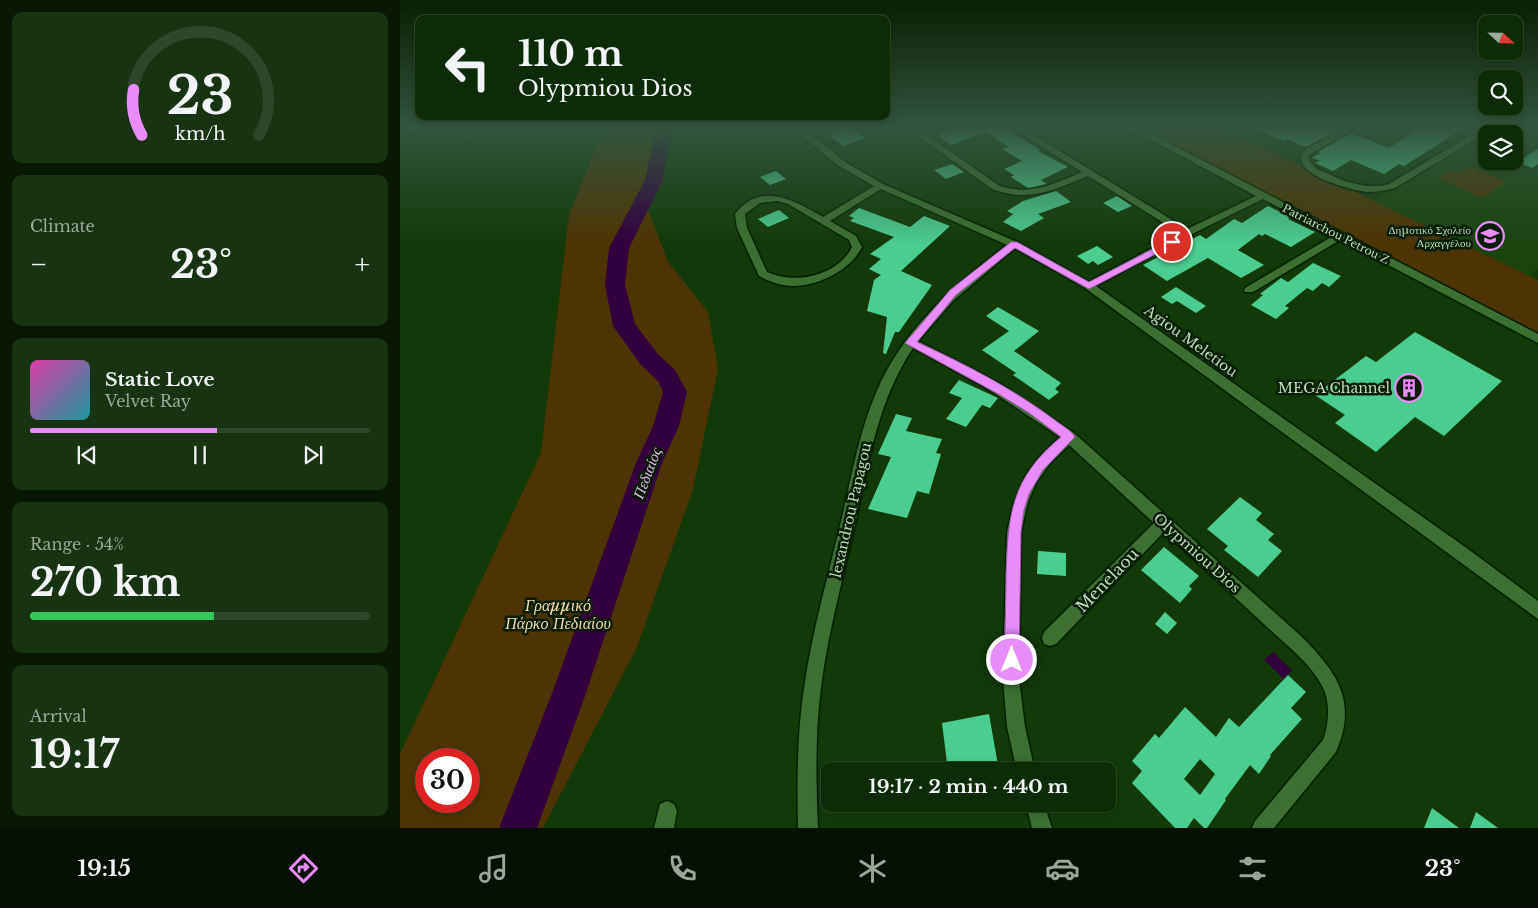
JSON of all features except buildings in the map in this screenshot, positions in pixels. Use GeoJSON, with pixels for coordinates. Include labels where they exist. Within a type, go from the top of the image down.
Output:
{"type":"FeatureCollection","features":[{"type":"Feature","properties":{"kind":"street","name":"Agiou Meletiou"},"geometry":{"type":"LineString","coordinates":[[847,167],[880,186],[1014,244],[1089,286],[1463,554],[1538,611]]}},
{"type":"Feature","properties":{"kind":"street"},"geometry":{"type":"LineString","coordinates":[[965,167],[995,188],[1022,194],[1037,193],[1089,172]]}},
{"type":"Feature","properties":{"kind":"street"},"geometry":{"type":"LineString","coordinates":[[1080,167],[1187,234]]}},
{"type":"Feature","properties":{"kind":"street","name":"Patriarchou Petrou Z"},"geometry":{"type":"LineString","coordinates":[[1207,167],[1538,339]]}},
{"type":"Feature","properties":{"kind":"street"},"geometry":{"type":"LineString","coordinates":[[1310,167],[1314,171],[1344,184],[1373,190],[1392,186],[1423,167]]}},
{"type":"Feature","properties":{"kind":"street"},"geometry":{"type":"LineString","coordinates":[[822,221],[880,186]]}},
{"type":"Feature","properties":{"kind":"street"},"geometry":{"type":"LineString","coordinates":[[1089,286],[1263,196]]}},
{"type":"Feature","properties":{"kind":"street"},"geometry":{"type":"LineString","coordinates":[[778,198],[791,202],[822,221],[853,238],[857,247],[855,254],[817,278],[788,283],[770,278],[760,270],[742,228],[740,214],[751,203],[762,199],[778,198]]}},
{"type":"Feature","properties":{"kind":"street"},"geometry":{"type":"LineString","coordinates":[[1249,290],[1340,236]]}},
{"type":"Feature","properties":{"kind":"street","name":"lexandrou Papagou"},"geometry":{"type":"LineString","coordinates":[[808,828],[807,764],[809,717],[816,666],[873,419],[880,397],[896,366],[911,343],[953,292],[1014,244]]}},
{"type":"Feature","properties":{"kind":"street","name":"Olypmiou Dios"},"geometry":{"type":"LineString","coordinates":[[911,343],[949,361],[1004,392],[1033,410],[1069,437],[1295,642],[1328,679],[1337,710],[1336,729],[1330,746],[1262,828]]}},
{"type":"Feature","properties":{"kind":"street"},"geometry":{"type":"LineString","coordinates":[[1024,762],[1016,727],[1011,679],[1014,532],[1018,510],[1030,480],[1048,455],[1069,437]]}},
{"type":"Feature","properties":{"kind":"street","name":"Menelaou"},"geometry":{"type":"LineString","coordinates":[[1050,638],[1164,522]]}},
{"type":"Feature","properties":{"kind":"street"},"geometry":{"type":"LineString","coordinates":[[1037,812],[1042,828]]}},
{"type":"Feature","properties":{"kind":"shaded area","name":"Δημοτικό Σχολείο Αρχαγγέλου"},"geometry":{"type":"Polygon","coordinates":[[[1431,167],[1478,167],[1478,170],[1523,170],[1523,167],[1538,167],[1538,269],[1528,277],[1372,202],[1431,167]]]}},
{"type":"Feature","properties":{"kind":"shaded area"},"geometry":{"type":"Polygon","coordinates":[[[1273,652],[1292,670],[1284,679],[1264,660],[1273,652]]]}},
{"type":"Feature","properties":{"kind":"green space","name":"Γραμμικό Πάρκο Πεδιαίου"},"geometry":{"type":"Polygon","coordinates":[[[588,167],[665,167],[663,180],[648,209],[668,262],[708,312],[718,369],[693,489],[637,647],[543,828],[400,828],[400,754],[541,453],[569,215],[588,167]]]}},
{"type":"Feature","properties":{"kind":"green space"},"geometry":{"type":"Polygon","coordinates":[[[1211,167],[1303,167],[1538,280],[1538,340],[1211,167]]]}},
{"type":"Feature","properties":{"kind":"green space"},"geometry":{"type":"Polygon","coordinates":[[[1472,167],[1507,181],[1483,198],[1438,178],[1451,170],[1459,173],[1472,167]]]}},
{"type":"Feature","properties":{"kind":"waterway","name":"Πεδιαίος"},"geometry":{"type":"LineString","coordinates":[[518,828],[568,696],[649,463],[666,426],[675,392],[667,376],[649,359],[624,326],[615,285],[619,248],[654,180],[657,167]]}},
{"type":"Feature","properties":{"kind":"place","name":"Δημοτικό Σχολείο Αρχαγγέλου"},"geometry":{"type":"Point","coordinates":[1490,236]}},
{"type":"Feature","properties":{"kind":"place","name":"MEGA Channel"},"geometry":{"type":"Point","coordinates":[1409,388]}},
{"type":"Feature","properties":{"kind":"route"},"geometry":{"type":"LineString","coordinates":[[1012,660],[1014,532],[1018,510],[1023,492],[1038,466],[1069,437],[1033,410],[1004,392],[949,361],[911,343],[926,322],[953,292],[1014,244],[1089,286],[1172,242]]}}]}
